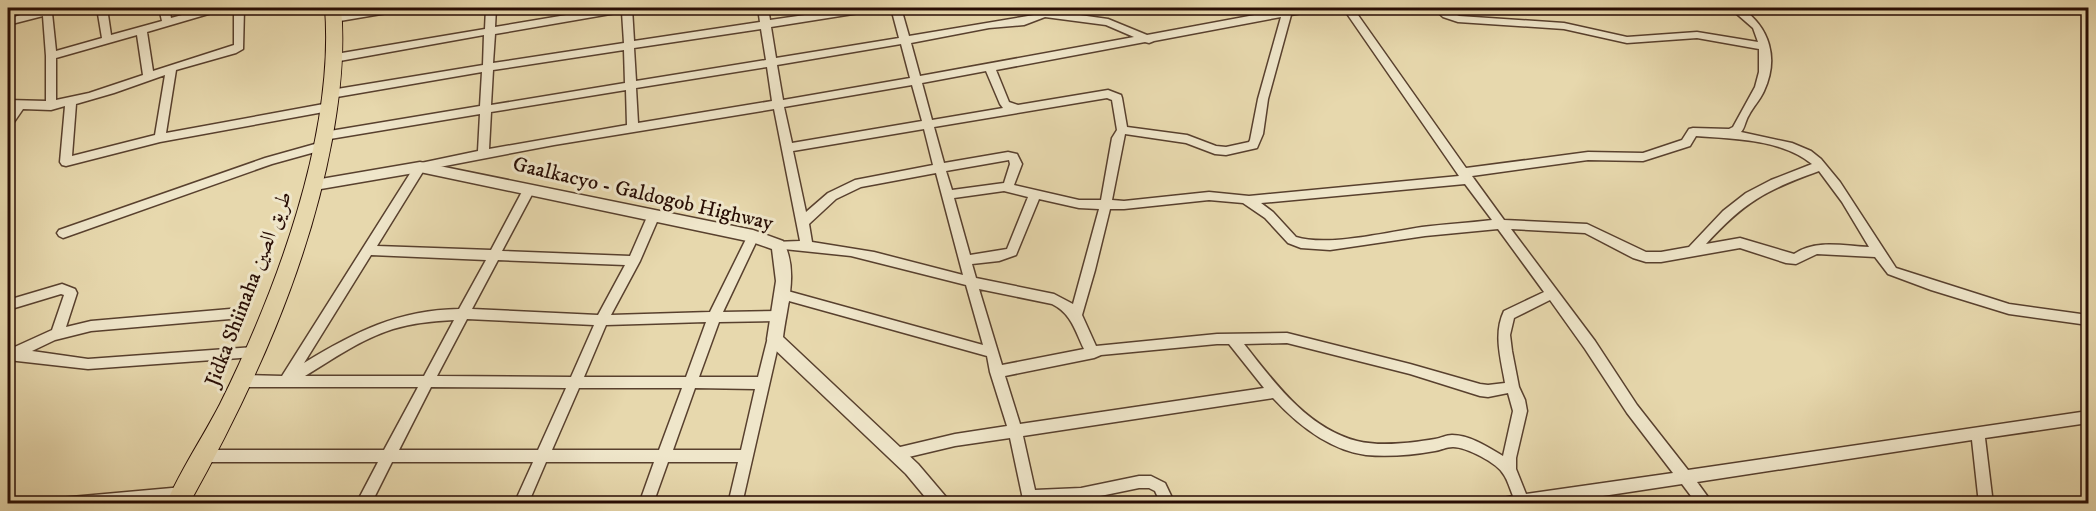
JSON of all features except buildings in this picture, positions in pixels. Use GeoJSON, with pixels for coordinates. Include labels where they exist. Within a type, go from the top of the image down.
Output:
{"type":"FeatureCollection","features":[{"type":"Feature","properties":{"kind":"main road","name":"Jidka Shiinaha طريق الصين"},"geometry":{"type":"LineString","coordinates":[[180,498],[254,352],[296,243],[315,185],[330,100],[334,58],[333,13]]}},
{"type":"Feature","properties":{"kind":"street"},"geometry":{"type":"LineString","coordinates":[[8,22],[48,9],[60,8]]}},
{"type":"Feature","properties":{"kind":"street"},"geometry":{"type":"LineString","coordinates":[[102,8],[107,39]]}},
{"type":"Feature","properties":{"kind":"street"},"geometry":{"type":"LineString","coordinates":[[164,8],[167,22]]}},
{"type":"Feature","properties":{"kind":"street"},"geometry":{"type":"LineString","coordinates":[[51,56],[218,8]]}},
{"type":"Feature","properties":{"kind":"street"},"geometry":{"type":"LineString","coordinates":[[8,122],[13,105],[51,105],[71,102],[236,49],[239,46],[238,8]]}},
{"type":"Feature","properties":{"kind":"street"},"geometry":{"type":"LineString","coordinates":[[333,13],[399,8]]}},
{"type":"Feature","properties":{"kind":"street"},"geometry":{"type":"LineString","coordinates":[[483,154],[491,8]]}},
{"type":"Feature","properties":{"kind":"street"},"geometry":{"type":"LineString","coordinates":[[334,58],[491,29],[625,8],[633,126]]}},
{"type":"Feature","properties":{"kind":"street"},"geometry":{"type":"LineString","coordinates":[[763,8],[778,104],[807,244]]}},
{"type":"Feature","properties":{"kind":"street"},"geometry":{"type":"LineString","coordinates":[[71,102],[66,162],[160,138],[330,100],[487,68],[872,8]]}},
{"type":"Feature","properties":{"kind":"street"},"geometry":{"type":"LineString","coordinates":[[896,8],[990,352],[1015,431],[1030,500],[1151,482],[1160,487],[1168,504]]}},
{"type":"Feature","properties":{"kind":"street"},"geometry":{"type":"LineString","coordinates":[[1018,8],[1044,14],[1108,22],[1149,40]]}},
{"type":"Feature","properties":{"kind":"street"},"geometry":{"type":"LineString","coordinates":[[286,380],[420,167],[633,126],[778,104],[1149,40],[1280,11],[1314,8]]}},
{"type":"Feature","properties":{"kind":"street"},"geometry":{"type":"LineString","coordinates":[[1348,8],[1550,294],[1590,345],[1632,409],[1706,504]]}},
{"type":"Feature","properties":{"kind":"street"},"geometry":{"type":"LineString","coordinates":[[1438,8],[1458,19],[1564,26],[1627,40],[1697,35],[1764,46]]}},
{"type":"Feature","properties":{"kind":"street"},"geometry":{"type":"LineString","coordinates":[[1726,134],[1738,129],[1744,111],[1759,91],[1765,73],[1761,32],[1748,16],[1735,8]]}},
{"type":"Feature","properties":{"kind":"street"},"geometry":{"type":"LineString","coordinates":[[48,9],[51,105]]}},
{"type":"Feature","properties":{"kind":"street"},"geometry":{"type":"LineString","coordinates":[[1122,130],[1187,139],[1215,150],[1226,151],[1253,145],[1257,138],[1263,99],[1281,40],[1280,11]]}},
{"type":"Feature","properties":{"kind":"street"},"geometry":{"type":"LineString","coordinates":[[63,233],[323,141],[771,62],[943,36],[990,25],[1031,22],[1044,14]]}},
{"type":"Feature","properties":{"kind":"street"},"geometry":{"type":"LineString","coordinates":[[141,29],[149,77]]}},
{"type":"Feature","properties":{"kind":"street"},"geometry":{"type":"LineString","coordinates":[[990,67],[1005,104],[1017,109]]}},
{"type":"Feature","properties":{"kind":"street"},"geometry":{"type":"LineString","coordinates":[[160,138],[171,68]]}},
{"type":"Feature","properties":{"kind":"street"},"geometry":{"type":"LineString","coordinates":[[787,148],[1067,100],[1115,95],[1118,98],[1122,130],[1118,138],[1106,205],[1089,275],[1076,314]]}},
{"type":"Feature","properties":{"kind":"street"},"geometry":{"type":"LineString","coordinates":[[948,195],[1008,188],[1034,196],[1079,204],[1143,204],[1209,196],[1249,200],[1466,176],[1588,156],[1643,157],[1686,143],[1693,132],[1726,134],[1784,145],[1807,154],[1828,174],[1892,272],[2009,309],[2088,320]]}},
{"type":"Feature","properties":{"kind":"street"},"geometry":{"type":"LineString","coordinates":[[803,222],[832,196],[859,183],[1013,157],[1016,164],[1008,188]]}},
{"type":"Feature","properties":{"kind":"street"},"geometry":{"type":"LineString","coordinates":[[1692,252],[1718,223],[1750,196],[1780,181],[1820,166]]}},
{"type":"Feature","properties":{"kind":"street","name":"Gaalkacyo - Galdogob Highway"},"geometry":{"type":"LineString","coordinates":[[315,185],[420,167],[753,236],[778,245],[783,259],[784,295],[776,339],[896,454],[943,504]]}},
{"type":"Feature","properties":{"kind":"street"},"geometry":{"type":"LineString","coordinates":[[363,504],[529,189]]}},
{"type":"Feature","properties":{"kind":"street"},"geometry":{"type":"LineString","coordinates":[[965,260],[1012,252],[1034,196]]}},
{"type":"Feature","properties":{"kind":"street"},"geometry":{"type":"LineString","coordinates":[[1249,200],[1269,215],[1292,240],[1306,244],[1330,245],[1425,231],[1503,225],[1587,230],[1637,255],[1647,257],[1740,243],[1796,259],[1806,252],[1817,249],[1878,252]]}},
{"type":"Feature","properties":{"kind":"street"},"geometry":{"type":"LineString","coordinates":[[521,504],[602,320],[634,261],[653,217]]}},
{"type":"Feature","properties":{"kind":"street"},"geometry":{"type":"LineString","coordinates":[[646,504],[715,315],[753,236]]}},
{"type":"Feature","properties":{"kind":"street"},"geometry":{"type":"LineString","coordinates":[[778,245],[807,244],[866,254],[971,282],[1054,299],[1064,303],[1076,314],[1087,344],[1094,353]]}},
{"type":"Feature","properties":{"kind":"street"},"geometry":{"type":"LineString","coordinates":[[368,250],[634,261]]}},
{"type":"Feature","properties":{"kind":"street"},"geometry":{"type":"LineString","coordinates":[[8,305],[62,289],[67,290],[71,293],[70,302],[57,334]]}},
{"type":"Feature","properties":{"kind":"street"},"geometry":{"type":"LineString","coordinates":[[1522,502],[1509,469],[1509,458],[1520,411],[1512,387],[1504,335],[1508,315],[1550,294]]}},
{"type":"Feature","properties":{"kind":"street"},"geometry":{"type":"LineString","coordinates":[[735,504],[784,295],[990,352]]}},
{"type":"Feature","properties":{"kind":"street"},"geometry":{"type":"LineString","coordinates":[[8,355],[57,334],[101,325],[230,314]]}},
{"type":"Feature","properties":{"kind":"street"},"geometry":{"type":"LineString","coordinates":[[286,380],[372,331],[405,320],[463,314],[602,320],[715,315],[779,316]]}},
{"type":"Feature","properties":{"kind":"street"},"geometry":{"type":"LineString","coordinates":[[996,372],[1094,353],[1099,350],[1232,338],[1287,338],[1307,341],[1480,390],[1500,390],[1512,387]]}},
{"type":"Feature","properties":{"kind":"street"},"geometry":{"type":"LineString","coordinates":[[1232,338],[1274,392],[1297,416],[1327,435],[1358,447],[1387,449],[1436,445],[1453,441],[1491,455],[1509,469]]}},
{"type":"Feature","properties":{"kind":"street"},"geometry":{"type":"LineString","coordinates":[[8,355],[32,354],[61,363],[88,364],[254,352]]}},
{"type":"Feature","properties":{"kind":"street"},"geometry":{"type":"LineString","coordinates":[[241,381],[763,383]]}},
{"type":"Feature","properties":{"kind":"street"},"geometry":{"type":"LineString","coordinates":[[896,454],[955,440],[1274,392]]}},
{"type":"Feature","properties":{"kind":"street"},"geometry":{"type":"LineString","coordinates":[[1504,504],[2088,417]]}},
{"type":"Feature","properties":{"kind":"street"},"geometry":{"type":"LineString","coordinates":[[1978,434],[1986,504]]}},
{"type":"Feature","properties":{"kind":"street"},"geometry":{"type":"LineString","coordinates":[[203,456],[746,456]]}},
{"type":"Feature","properties":{"kind":"street"},"geometry":{"type":"LineString","coordinates":[[60,504],[180,498]]}}]}
